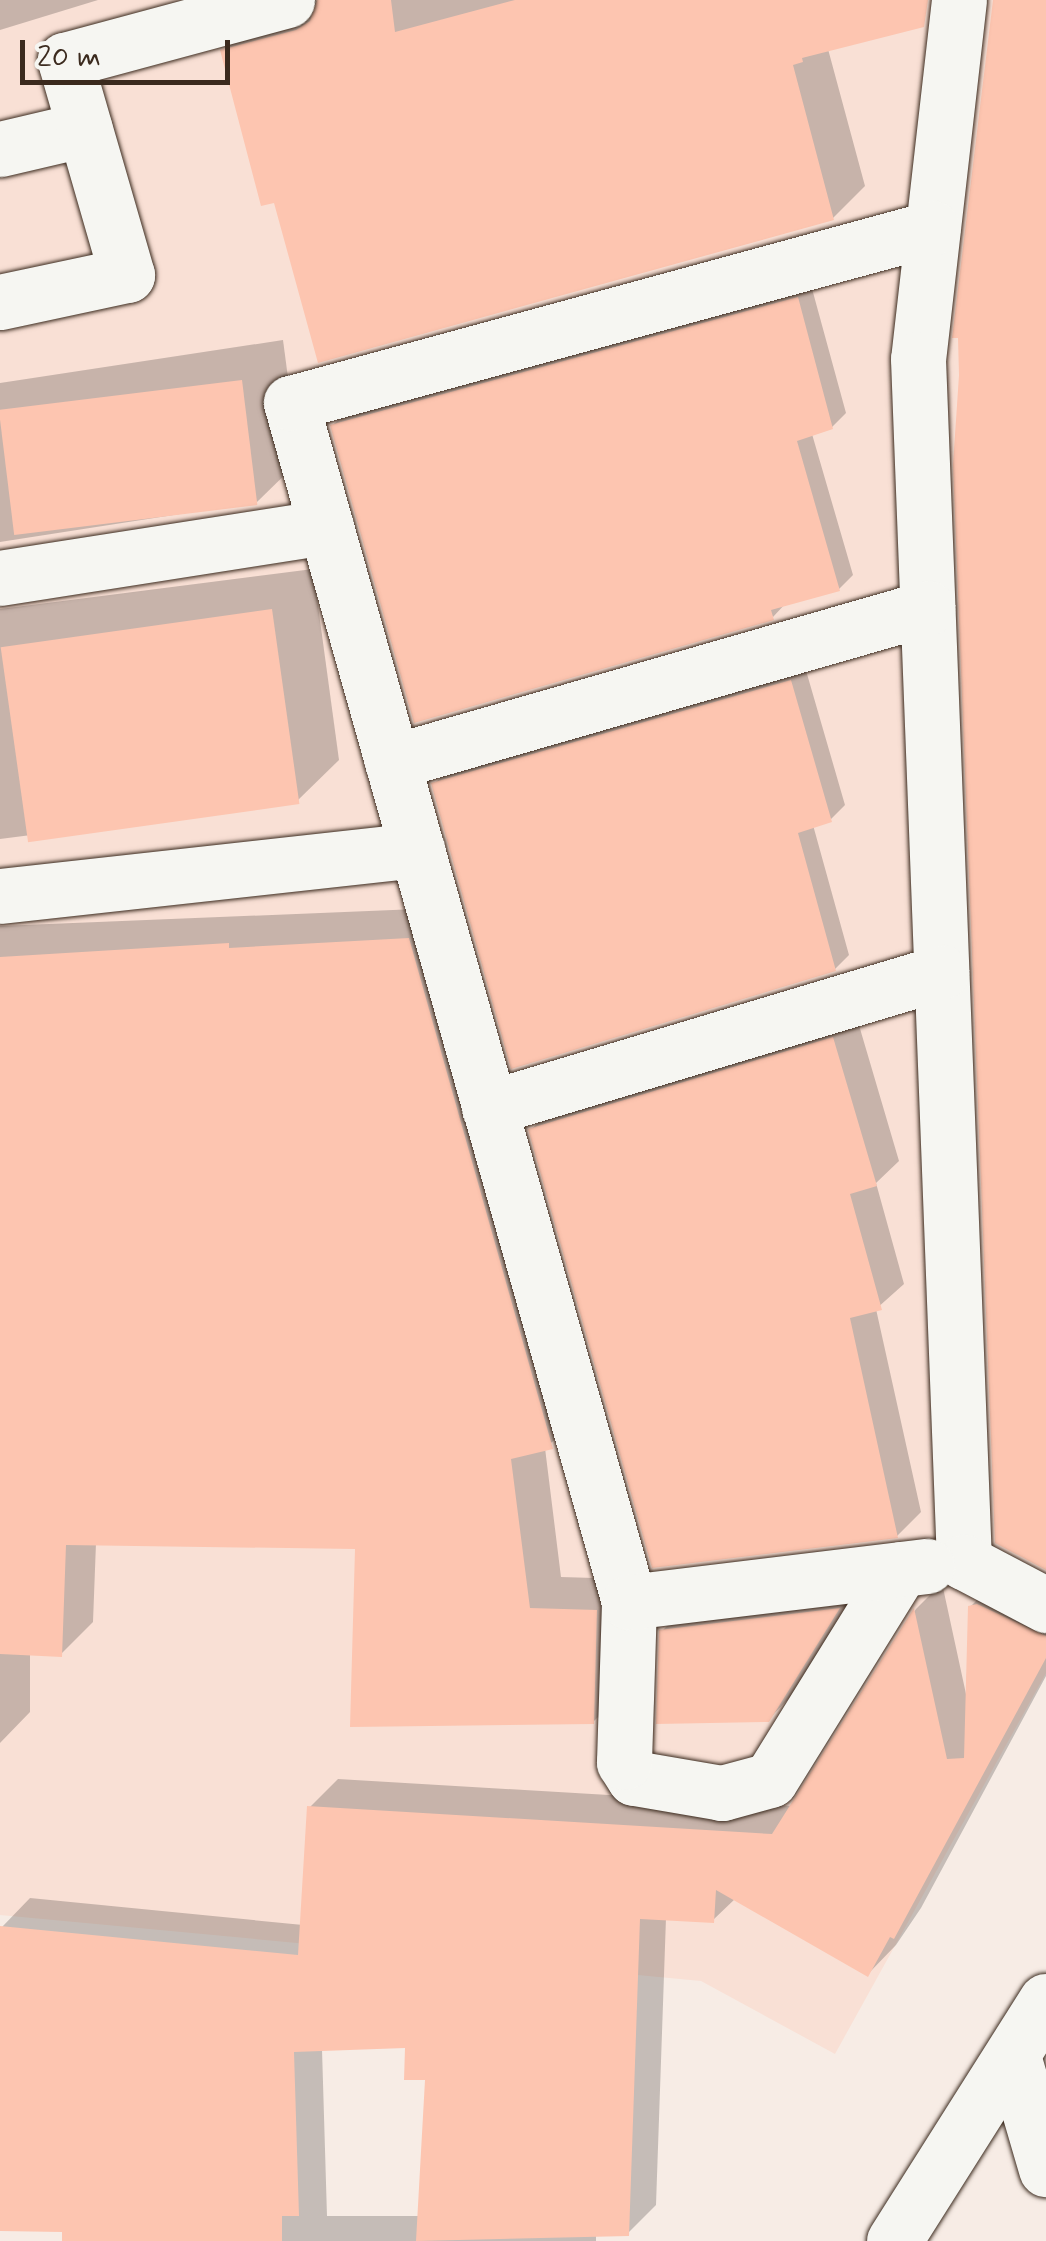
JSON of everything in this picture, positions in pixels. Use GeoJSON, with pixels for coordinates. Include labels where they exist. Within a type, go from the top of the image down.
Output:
{"type":"FeatureCollection","features":[{"type":"Feature","properties":{"kind":"street"},"geometry":{"type":"LineString","coordinates":[[0,302],[127,274],[66,60],[287,0]]}},
{"type":"Feature","properties":{"kind":"street"},"geometry":{"type":"LineString","coordinates":[[959,0],[918,359],[964,1562]]}},
{"type":"Feature","properties":{"kind":"street"},"geometry":{"type":"LineString","coordinates":[[0,149],[85,128]]}},
{"type":"Feature","properties":{"kind":"street"},"geometry":{"type":"LineString","coordinates":[[901,1570],[770,1780],[722,1793],[634,1778],[624,1762],[629,1602],[291,403],[933,228]]}},
{"type":"Feature","properties":{"kind":"street"},"geometry":{"type":"LineString","coordinates":[[0,578],[326,527]]}},
{"type":"Feature","properties":{"kind":"street"},"geometry":{"type":"LineString","coordinates":[[392,762],[927,608]]}},
{"type":"Feature","properties":{"kind":"street"},"geometry":{"type":"LineString","coordinates":[[0,896],[417,850]]}},
{"type":"Feature","properties":{"kind":"street"},"geometry":{"type":"LineString","coordinates":[[490,1108],[940,972]]}},
{"type":"Feature","properties":{"kind":"street"},"geometry":{"type":"LineString","coordinates":[[629,1602],[964,1562],[1046,1605]]}},
{"type":"Feature","properties":{"kind":"street"},"geometry":{"type":"LineString","coordinates":[[894,2241],[1046,2001]]}},
{"type":"Feature","properties":{"kind":"street"},"geometry":{"type":"LineString","coordinates":[[1013,2056],[1046,2169]]}},
{"type":"Feature","properties":{"kind":"shaded area"},"geometry":{"type":"Polygon","coordinates":[[[0,0],[1046,0],[1046,1673],[835,2054],[701,1981],[0,1915],[0,0]]]}},
{"type":"Feature","properties":{"kind":"building"},"geometry":{"type":"Polygon","coordinates":[[[317,0],[391,0],[395,32],[515,0],[928,0],[924,27],[802,58],[803,62],[793,65],[834,220],[318,363],[274,203],[261,206],[220,50],[296,30],[310,21],[317,0]]]}},
{"type":"Feature","properties":{"kind":"building"},"geometry":{"type":"Polygon","coordinates":[[[993,0],[1046,0],[1046,1570],[995,1543],[953,465],[959,375],[958,338],[952,338],[993,0]]]}},
{"type":"Feature","properties":{"kind":"building"},"geometry":{"type":"Polygon","coordinates":[[[798,297],[833,429],[797,441],[840,591],[771,610],[774,620],[414,723],[330,425],[798,297]]]}},
{"type":"Feature","properties":{"kind":"building"},"geometry":{"type":"Polygon","coordinates":[[[242,380],[257,505],[14,535],[0,410],[242,380]]]}},
{"type":"Feature","properties":{"kind":"building"},"geometry":{"type":"Polygon","coordinates":[[[272,609],[299,804],[28,842],[1,647],[272,609]]]}},
{"type":"Feature","properties":{"kind":"building"},"geometry":{"type":"Polygon","coordinates":[[[791,680],[832,822],[798,833],[836,971],[511,1069],[431,783],[791,680]]]}},
{"type":"Feature","properties":{"kind":"building"},"geometry":{"type":"Polygon","coordinates":[[[409,938],[553,1449],[511,1459],[530,1608],[597,1610],[594,1724],[350,1727],[355,1549],[66,1545],[62,1657],[0,1654],[0,957],[229,943],[229,948],[409,938]]]}},
{"type":"Feature","properties":{"kind":"building"},"geometry":{"type":"Polygon","coordinates":[[[833,1037],[877,1186],[850,1194],[882,1310],[850,1318],[898,1538],[652,1568],[528,1129],[833,1037]]]}},
{"type":"Feature","properties":{"kind":"building"},"geometry":{"type":"Polygon","coordinates":[[[977,1604],[1046,1636],[1046,1658],[894,1939],[890,1937],[868,1977],[716,1890],[714,1923],[640,1919],[629,2236],[416,2241],[425,2080],[404,2080],[405,2048],[294,2052],[299,2216],[282,2216],[282,2241],[62,2241],[62,2232],[0,2231],[0,1926],[298,1955],[307,1806],[772,1834],[914,1608],[947,1759],[964,1758],[968,1606],[977,1604]]]}},
{"type":"Feature","properties":{"kind":"building"},"geometry":{"type":"Polygon","coordinates":[[[840,1608],[769,1722],[656,1724],[659,1630],[840,1608]]]}}]}
